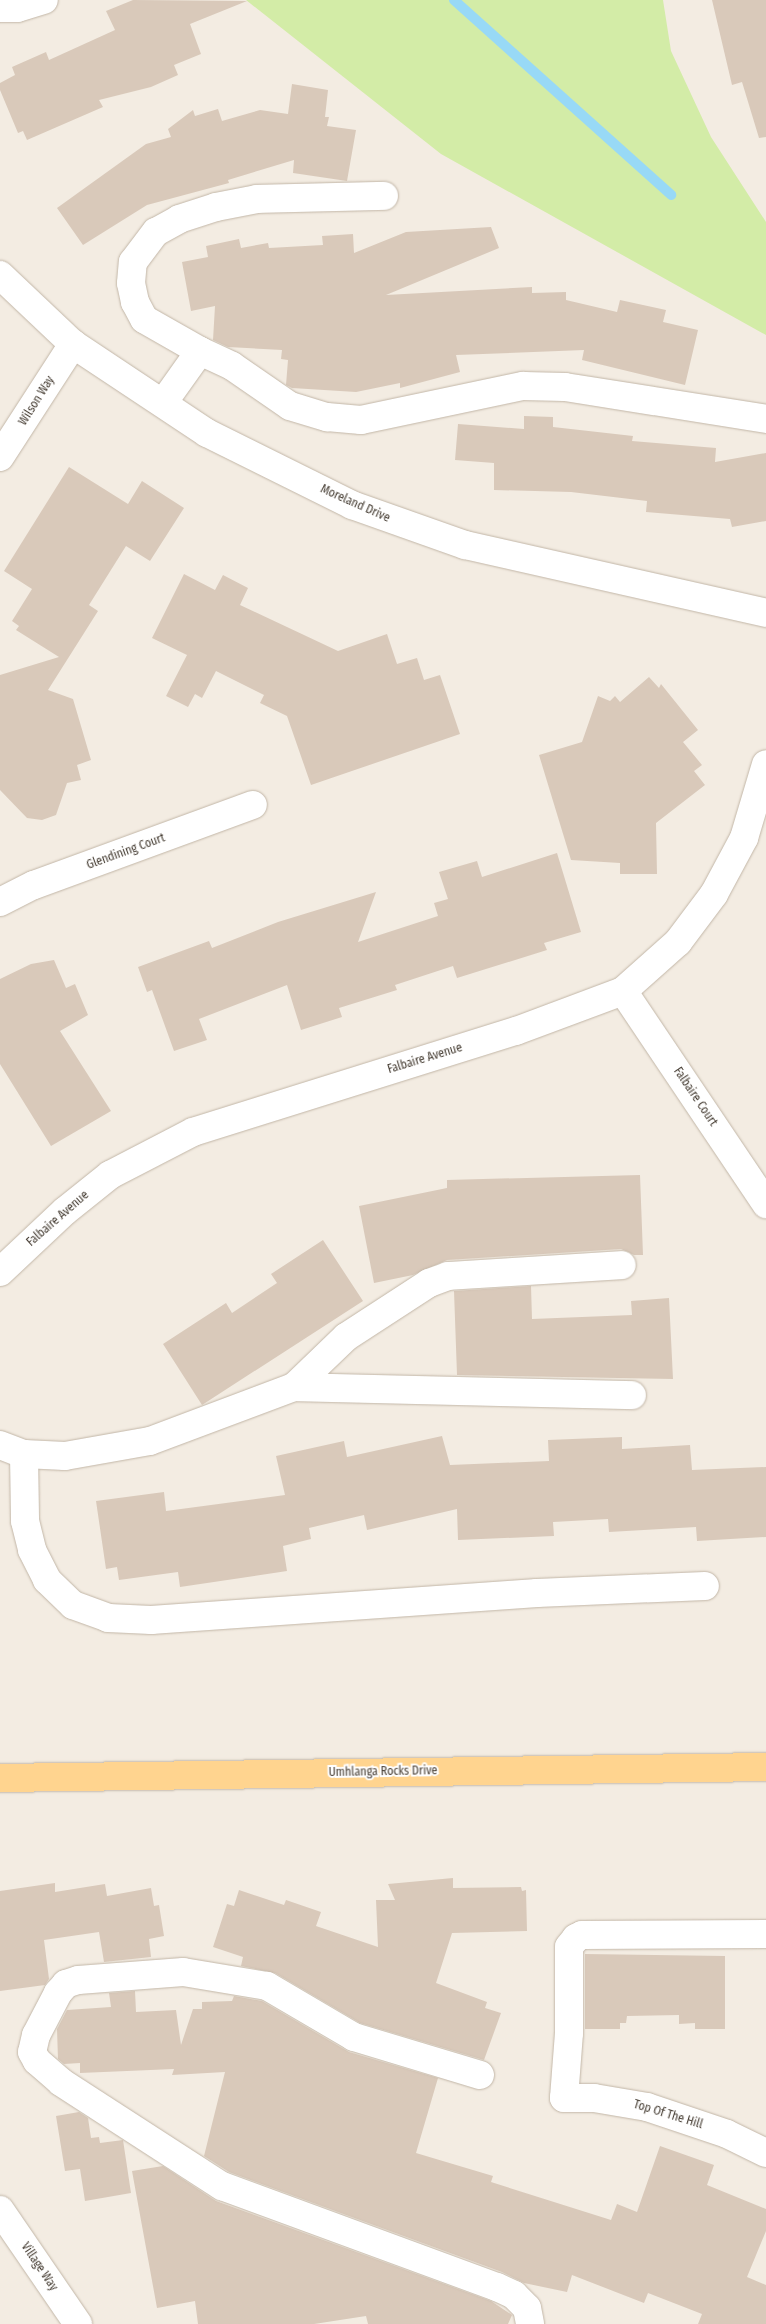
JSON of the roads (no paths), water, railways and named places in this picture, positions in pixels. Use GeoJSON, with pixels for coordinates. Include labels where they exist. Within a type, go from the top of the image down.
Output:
{"type":"FeatureCollection","features":[{"type":"Feature","properties":{"kind":"main road","name":"Umhlanga Rocks Drive"},"geometry":{"type":"LineString","coordinates":[[0,1778],[766,1767]]}},
{"type":"Feature","properties":{"kind":"street"},"geometry":{"type":"LineString","coordinates":[[0,8],[17,8],[44,0]]}},
{"type":"Feature","properties":{"kind":"street"},"geometry":{"type":"LineString","coordinates":[[384,196],[257,199],[216,207],[179,220],[156,232],[133,262],[131,283],[134,302],[144,319],[200,351],[232,366],[290,406],[327,417],[361,420],[523,386],[565,387],[766,419]]}},
{"type":"Feature","properties":{"kind":"street","name":"Moreland Drive"},"geometry":{"type":"LineString","coordinates":[[0,275],[73,344],[207,433],[352,505],[404,525],[465,545],[766,613]]}},
{"type":"Feature","properties":{"kind":"street","name":"Wilson Way"},"geometry":{"type":"LineString","coordinates":[[0,457],[73,344]]}},
{"type":"Feature","properties":{"kind":"street"},"geometry":{"type":"LineString","coordinates":[[163,404],[200,351]]}},
{"type":"Feature","properties":{"kind":"street","name":"Falbaire Avenue"},"geometry":{"type":"LineString","coordinates":[[0,1272],[65,1211],[110,1175],[193,1132],[516,1031],[623,991],[678,942],[714,894],[744,838],[766,764]]}},
{"type":"Feature","properties":{"kind":"street","name":"Glendining Court"},"geometry":{"type":"LineString","coordinates":[[0,902],[34,885],[253,805]]}},
{"type":"Feature","properties":{"kind":"street","name":"Falbaire Court"},"geometry":{"type":"LineString","coordinates":[[623,991],[766,1204]]}},
{"type":"Feature","properties":{"kind":"street"},"geometry":{"type":"LineString","coordinates":[[294,1387],[346,1337],[429,1283],[470,1272],[622,1265]]}},
{"type":"Feature","properties":{"kind":"street"},"geometry":{"type":"LineString","coordinates":[[632,1394],[294,1387],[150,1441],[65,1456],[12,1450],[32,1550],[47,1580],[73,1605],[108,1618],[152,1620],[537,1594],[706,1586]]}},
{"type":"Feature","properties":{"kind":"street","name":"Top Of The Hill"},"geometry":{"type":"LineString","coordinates":[[766,1934],[582,1935],[576,1938],[569,1948],[569,2033],[564,2098],[594,2098],[647,2107],[727,2134],[766,2153]]}},
{"type":"Feature","properties":{"kind":"street"},"geometry":{"type":"LineString","coordinates":[[480,2075],[354,2038],[266,1986],[183,1972],[78,1980],[66,1984],[58,1993],[36,2035],[32,2052],[37,2061],[61,2082],[222,2186],[497,2287],[514,2295],[527,2308],[530,2324]]}},
{"type":"Feature","properties":{"kind":"street","name":"Village Way"},"geometry":{"type":"LineString","coordinates":[[0,2210],[78,2324]]}},
{"type":"Feature","properties":{"kind":"waterway"},"geometry":{"type":"LineString","coordinates":[[454,0],[671,195]]}}]}
